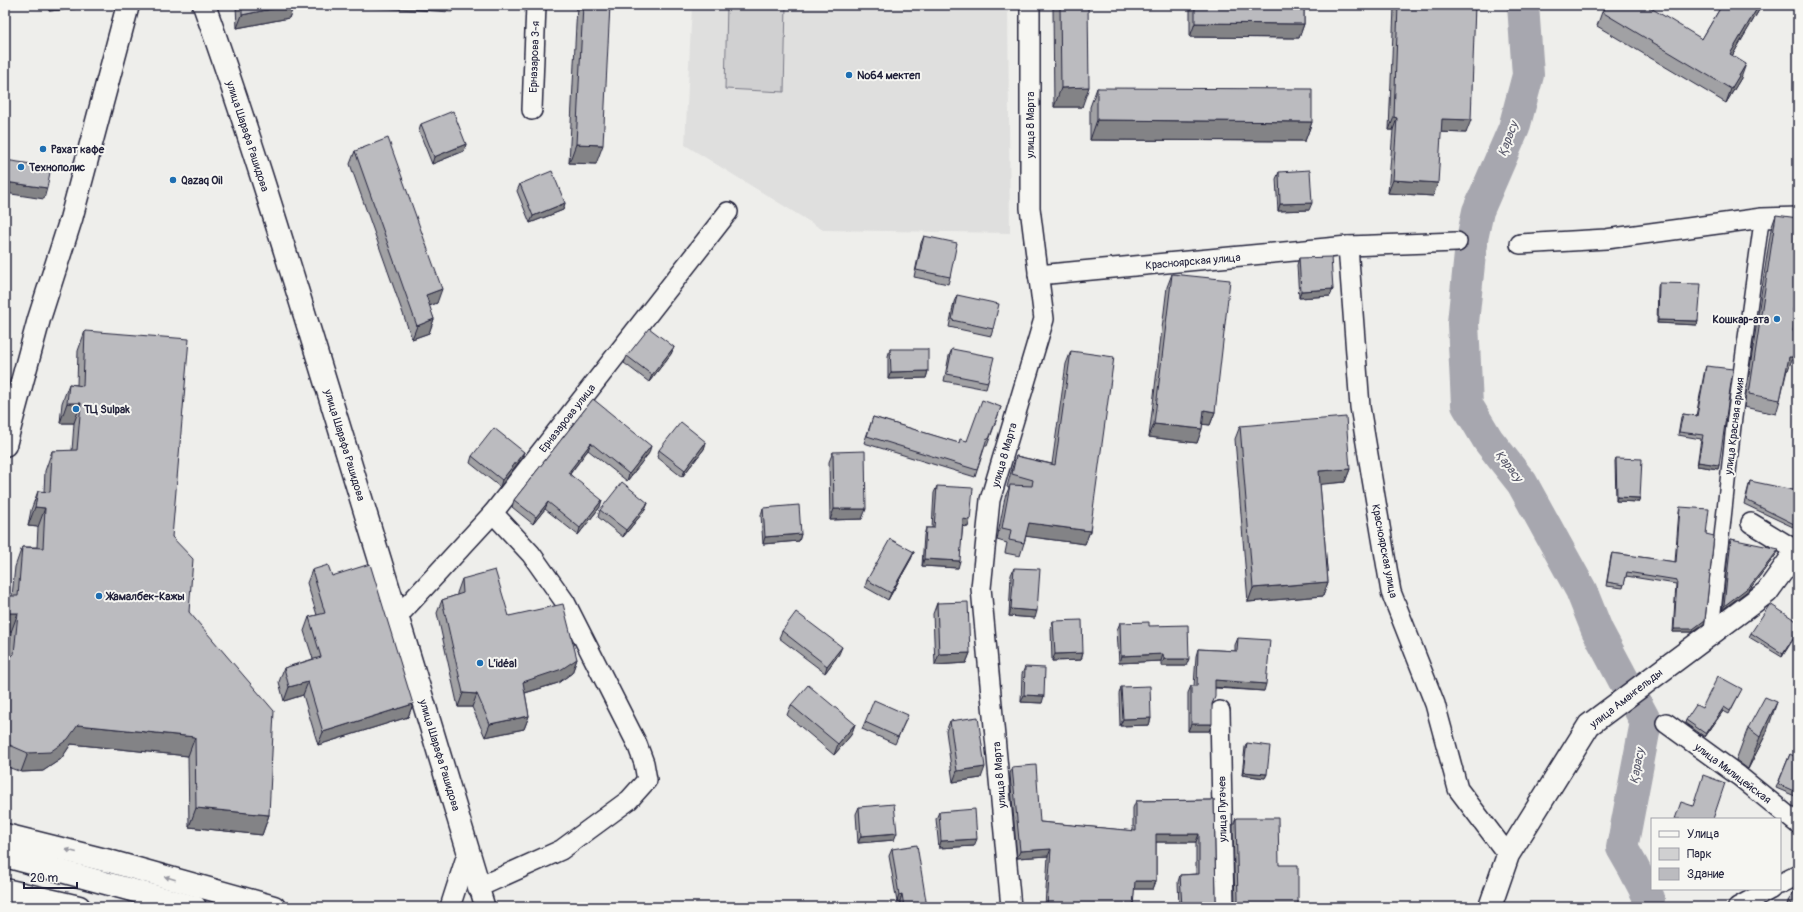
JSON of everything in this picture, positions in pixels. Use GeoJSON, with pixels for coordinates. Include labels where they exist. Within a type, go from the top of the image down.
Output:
{"type":"FeatureCollection","features":[{"type":"Feature","properties":{"kind":"main road"},"geometry":{"type":"LineString","coordinates":[[5,445],[39,319],[71,219],[128,5]]}},
{"type":"Feature","properties":{"kind":"main road","name":"улица Шарафа Рашидова"},"geometry":{"type":"LineString","coordinates":[[204,5],[235,93],[398,616],[482,897]]}},
{"type":"Feature","properties":{"kind":"main road","name":"улица Амангельды"},"geometry":{"type":"LineString","coordinates":[[1490,907],[1508,855],[1589,725],[1767,592],[1798,550]]}},
{"type":"Feature","properties":{"kind":"main road"},"geometry":{"type":"LineString","coordinates":[[5,835],[101,859],[274,907]]}},
{"type":"Feature","properties":{"kind":"main road"},"geometry":{"type":"LineString","coordinates":[[5,856],[195,907]]}},
{"type":"Feature","properties":{"kind":"main road"},"geometry":{"type":"LineString","coordinates":[[5,890],[79,907]]}},
{"type":"Feature","properties":{"kind":"street","name":"Ерназарова 3-я"},"geometry":{"type":"LineString","coordinates":[[532,110],[536,5]]}},
{"type":"Feature","properties":{"kind":"street","name":"улица 8 Марта"},"geometry":{"type":"LineString","coordinates":[[1011,907],[981,588],[990,500],[1044,319],[1030,208],[1030,5]]}},
{"type":"Feature","properties":{"kind":"street","name":"Ерназарова улица"},"geometry":{"type":"LineString","coordinates":[[398,616],[493,513],[728,212]]}},
{"type":"Feature","properties":{"kind":"street"},"geometry":{"type":"LineString","coordinates":[[1520,244],[1606,239],[1762,218],[1798,217]]}},
{"type":"Feature","properties":{"kind":"street","name":"улица Красная армия"},"geometry":{"type":"LineString","coordinates":[[1711,635],[1734,421],[1762,218]]}},
{"type":"Feature","properties":{"kind":"street","name":"Красноярская улица"},"geometry":{"type":"LineString","coordinates":[[1038,275],[1348,246],[1457,242]]}},
{"type":"Feature","properties":{"kind":"street","name":"Красноярская улица"},"geometry":{"type":"LineString","coordinates":[[1348,246],[1360,407],[1391,592],[1435,704],[1458,789],[1508,855]]}},
{"type":"Feature","properties":{"kind":"street"},"geometry":{"type":"LineString","coordinates":[[482,897],[561,850],[629,800],[647,780],[644,763],[636,744],[565,602],[531,554],[493,513]]}},
{"type":"Feature","properties":{"kind":"street"},"geometry":{"type":"LineString","coordinates":[[1751,523],[1798,550]]}},
{"type":"Feature","properties":{"kind":"street","name":"улица Пугачев"},"geometry":{"type":"LineString","coordinates":[[1220,711],[1224,907]]}},
{"type":"Feature","properties":{"kind":"street","name":"улица Милицейская"},"geometry":{"type":"LineString","coordinates":[[1666,723],[1739,776],[1798,824]]}},
{"type":"Feature","properties":{"kind":"street"},"geometry":{"type":"LineString","coordinates":[[450,907],[468,851]]}},
{"type":"Feature","properties":{"kind":"street"},"geometry":{"type":"LineString","coordinates":[[1781,884],[1798,875]]}},
{"type":"Feature","properties":{"kind":"street"},"geometry":{"type":"LineString","coordinates":[[1738,907],[1769,890]]}},
{"type":"Feature","properties":{"kind":"shaded area","name":"№64 мектеп"},"geometry":{"type":"Polygon","coordinates":[[[692,5],[1008,5],[1010,233],[823,230],[685,145],[692,5]]]}},
{"type":"Feature","properties":{"kind":"green space"},"geometry":{"type":"Polygon","coordinates":[[[727,5],[786,5],[784,92],[725,89],[727,5]]]}},
{"type":"Feature","properties":{"kind":"building"},"geometry":{"type":"Polygon","coordinates":[[[242,5],[291,5],[242,15],[242,5]]]}},
{"type":"Feature","properties":{"kind":"building"},"geometry":{"type":"Polygon","coordinates":[[[583,5],[610,5],[603,145],[576,144],[583,5]]]}},
{"type":"Feature","properties":{"kind":"building"},"geometry":{"type":"Polygon","coordinates":[[[1060,5],[1088,5],[1089,87],[1061,88],[1060,5]]]}},
{"type":"Feature","properties":{"kind":"building"},"geometry":{"type":"Polygon","coordinates":[[[1195,5],[1304,5],[1304,24],[1195,23],[1195,5]]]}},
{"type":"Feature","properties":{"kind":"building"},"geometry":{"type":"Polygon","coordinates":[[[1398,5],[1475,5],[1471,120],[1442,119],[1438,183],[1393,180],[1397,118],[1394,117],[1398,5]]]}},
{"type":"Feature","properties":{"kind":"building"},"geometry":{"type":"Polygon","coordinates":[[[1606,5],[1646,5],[1702,39],[1722,5],[1759,5],[1730,54],[1746,64],[1731,89],[1602,12],[1606,5]]]}},
{"type":"Feature","properties":{"kind":"building"},"geometry":{"type":"Polygon","coordinates":[[[1097,88],[1312,89],[1312,122],[1097,120],[1097,88]]]}},
{"type":"Feature","properties":{"kind":"building"},"geometry":{"type":"Polygon","coordinates":[[[453,111],[466,144],[434,157],[421,124],[453,111]]]}},
{"type":"Feature","properties":{"kind":"building"},"geometry":{"type":"Polygon","coordinates":[[[388,138],[442,289],[426,295],[434,319],[417,326],[355,151],[388,138]]]}},
{"type":"Feature","properties":{"kind":"building"},"geometry":{"type":"Polygon","coordinates":[[[5,160],[51,167],[47,188],[5,182],[5,160]]]}},
{"type":"Feature","properties":{"kind":"building"},"geometry":{"type":"Polygon","coordinates":[[[1310,170],[1312,203],[1280,204],[1279,172],[1310,170]]]}},
{"type":"Feature","properties":{"kind":"building"},"geometry":{"type":"Polygon","coordinates":[[[552,171],[565,203],[533,216],[520,184],[552,171]]]}},
{"type":"Feature","properties":{"kind":"building","name":"Кошкар-ата"},"geometry":{"type":"Polygon","coordinates":[[[1776,215],[1798,218],[1798,277],[1793,311],[1796,314],[1793,331],[1797,334],[1793,357],[1789,357],[1780,400],[1749,394],[1776,215]]]}},
{"type":"Feature","properties":{"kind":"building"},"geometry":{"type":"Polygon","coordinates":[[[924,236],[957,243],[950,277],[916,270],[924,236]]]}},
{"type":"Feature","properties":{"kind":"building"},"geometry":{"type":"Polygon","coordinates":[[[1331,257],[1333,289],[1301,291],[1299,258],[1331,257]]]}},
{"type":"Feature","properties":{"kind":"building"},"geometry":{"type":"Polygon","coordinates":[[[1172,274],[1230,280],[1215,412],[1204,410],[1202,429],[1154,424],[1172,274]]]}},
{"type":"Feature","properties":{"kind":"building"},"geometry":{"type":"Polygon","coordinates":[[[1659,283],[1701,284],[1698,321],[1658,320],[1659,283]]]}},
{"type":"Feature","properties":{"kind":"building"},"geometry":{"type":"Polygon","coordinates":[[[957,295],[999,304],[993,329],[952,320],[957,295]]]}},
{"type":"Feature","properties":{"kind":"building"},"geometry":{"type":"Polygon","coordinates":[[[649,328],[674,347],[652,375],[627,356],[649,328]]]}},
{"type":"Feature","properties":{"kind":"building","name":"Жамалбек-Кажы"},"geometry":{"type":"Polygon","coordinates":[[[85,331],[189,339],[172,537],[193,559],[189,612],[274,711],[269,815],[196,808],[195,737],[78,725],[68,739],[50,752],[28,753],[5,743],[5,662],[14,654],[18,613],[5,613],[5,596],[18,596],[22,547],[43,548],[45,508],[35,507],[38,491],[50,492],[52,451],[77,450],[81,403],[67,403],[69,384],[83,386],[85,331]]]}},
{"type":"Feature","properties":{"kind":"building"},"geometry":{"type":"Polygon","coordinates":[[[890,349],[928,349],[928,371],[891,372],[890,349]]]}},
{"type":"Feature","properties":{"kind":"building"},"geometry":{"type":"Polygon","coordinates":[[[952,349],[994,357],[988,382],[947,374],[952,349]]]}},
{"type":"Feature","properties":{"kind":"building"},"geometry":{"type":"Polygon","coordinates":[[[1071,351],[1114,357],[1090,531],[1029,523],[1024,543],[1009,540],[1011,530],[1002,528],[1010,485],[1032,486],[1033,480],[1012,474],[1016,456],[1055,465],[1071,351]]]}},
{"type":"Feature","properties":{"kind":"building"},"geometry":{"type":"Polygon","coordinates":[[[1706,366],[1733,369],[1719,465],[1698,462],[1703,435],[1679,432],[1683,414],[1697,416],[1706,366]]]}},
{"type":"Feature","properties":{"kind":"building"},"geometry":{"type":"Polygon","coordinates":[[[593,399],[651,446],[629,474],[591,443],[568,473],[602,500],[580,528],[548,502],[536,517],[514,500],[593,399]]]}},
{"type":"Feature","properties":{"kind":"building"},"geometry":{"type":"Polygon","coordinates":[[[982,400],[1001,407],[989,439],[987,438],[977,470],[867,436],[873,417],[959,443],[960,439],[967,441],[982,400]]]}},
{"type":"Feature","properties":{"kind":"building"},"geometry":{"type":"Polygon","coordinates":[[[1346,417],[1350,469],[1319,471],[1328,582],[1253,588],[1240,426],[1346,417]]]}},
{"type":"Feature","properties":{"kind":"building"},"geometry":{"type":"Polygon","coordinates":[[[681,422],[706,442],[685,470],[659,450],[681,422]]]}},
{"type":"Feature","properties":{"kind":"building"},"geometry":{"type":"Polygon","coordinates":[[[494,428],[524,452],[502,480],[472,456],[494,428]]]}},
{"type":"Feature","properties":{"kind":"building"},"geometry":{"type":"Polygon","coordinates":[[[865,451],[866,509],[834,509],[833,452],[865,451]]]}},
{"type":"Feature","properties":{"kind":"building"},"geometry":{"type":"Polygon","coordinates":[[[1616,458],[1642,459],[1640,498],[1617,497],[1616,458]]]}},
{"type":"Feature","properties":{"kind":"building"},"geometry":{"type":"Polygon","coordinates":[[[1750,481],[1798,491],[1798,511],[1794,524],[1746,500],[1750,481]]]}},
{"type":"Feature","properties":{"kind":"building"},"geometry":{"type":"Polygon","coordinates":[[[622,482],[648,503],[626,530],[600,510],[622,482]]]}},
{"type":"Feature","properties":{"kind":"building"},"geometry":{"type":"Polygon","coordinates":[[[937,486],[973,488],[970,520],[963,519],[960,561],[924,559],[926,528],[934,528],[937,486]]]}},
{"type":"Feature","properties":{"kind":"building"},"geometry":{"type":"Polygon","coordinates":[[[799,505],[801,534],[765,537],[763,508],[799,505]]]}},
{"type":"Feature","properties":{"kind":"building"},"geometry":{"type":"Polygon","coordinates":[[[1680,507],[1709,509],[1706,534],[1714,536],[1705,620],[1693,629],[1674,629],[1677,580],[1627,572],[1624,585],[1607,582],[1612,553],[1676,562],[1680,507]]]}},
{"type":"Feature","properties":{"kind":"building"},"geometry":{"type":"Polygon","coordinates":[[[890,539],[914,552],[891,593],[867,580],[890,539]]]}},
{"type":"Feature","properties":{"kind":"building"},"geometry":{"type":"Polygon","coordinates":[[[1731,539],[1779,549],[1750,586],[1724,606],[1731,539]]]}},
{"type":"Feature","properties":{"kind":"building"},"geometry":{"type":"Polygon","coordinates":[[[370,564],[413,704],[323,732],[308,682],[289,687],[284,668],[321,657],[309,617],[325,613],[312,570],[328,565],[332,576],[370,564]]]}},
{"type":"Feature","properties":{"kind":"building"},"geometry":{"type":"Polygon","coordinates":[[[1014,568],[1040,569],[1037,611],[1011,609],[1014,568]]]}},
{"type":"Feature","properties":{"kind":"building"},"geometry":{"type":"Polygon","coordinates":[[[495,570],[509,616],[563,604],[577,659],[562,669],[523,682],[529,716],[490,724],[477,694],[463,693],[442,600],[463,593],[462,579],[495,570]]]}},
{"type":"Feature","properties":{"kind":"building"},"geometry":{"type":"Polygon","coordinates":[[[968,602],[970,653],[939,654],[937,603],[968,602]]]}},
{"type":"Feature","properties":{"kind":"building"},"geometry":{"type":"Polygon","coordinates":[[[1770,604],[1798,622],[1798,630],[1783,654],[1751,633],[1770,604]]]}},
{"type":"Feature","properties":{"kind":"building"},"geometry":{"type":"Polygon","coordinates":[[[796,612],[842,647],[827,666],[782,631],[796,612]]]}},
{"type":"Feature","properties":{"kind":"building"},"geometry":{"type":"Polygon","coordinates":[[[1082,620],[1083,653],[1055,654],[1053,621],[1082,620]]]}},
{"type":"Feature","properties":{"kind":"building"},"geometry":{"type":"Polygon","coordinates":[[[1149,622],[1149,626],[1188,625],[1189,659],[1164,659],[1163,654],[1121,656],[1120,623],[1149,622]]]}},
{"type":"Feature","properties":{"kind":"building"},"geometry":{"type":"Polygon","coordinates":[[[1238,638],[1270,640],[1266,684],[1215,680],[1215,697],[1212,704],[1212,724],[1191,724],[1191,686],[1197,686],[1198,649],[1237,651],[1238,638]]]}},
{"type":"Feature","properties":{"kind":"building"},"geometry":{"type":"Polygon","coordinates":[[[1025,667],[1045,668],[1044,696],[1024,695],[1025,667]]]}},
{"type":"Feature","properties":{"kind":"building"},"geometry":{"type":"Polygon","coordinates":[[[1718,676],[1742,689],[1730,711],[1724,707],[1706,734],[1686,720],[1696,705],[1702,708],[1718,676]]]}},
{"type":"Feature","properties":{"kind":"building"},"geometry":{"type":"Polygon","coordinates":[[[808,685],[855,724],[838,744],[791,705],[808,685]]]}},
{"type":"Feature","properties":{"kind":"building"},"geometry":{"type":"Polygon","coordinates":[[[1150,686],[1151,718],[1123,719],[1121,687],[1150,686]]]}},
{"type":"Feature","properties":{"kind":"building"},"geometry":{"type":"Polygon","coordinates":[[[1765,697],[1777,702],[1760,737],[1748,728],[1765,697]]]}},
{"type":"Feature","properties":{"kind":"building"},"geometry":{"type":"Polygon","coordinates":[[[874,700],[908,715],[898,737],[865,722],[874,700]]]}},
{"type":"Feature","properties":{"kind":"building"},"geometry":{"type":"Polygon","coordinates":[[[978,717],[985,767],[957,771],[950,721],[978,717]]]}},
{"type":"Feature","properties":{"kind":"building"},"geometry":{"type":"Polygon","coordinates":[[[1247,743],[1270,746],[1267,774],[1243,772],[1247,743]]]}},
{"type":"Feature","properties":{"kind":"building"},"geometry":{"type":"Polygon","coordinates":[[[1790,754],[1798,758],[1798,787],[1796,792],[1778,784],[1790,754]]]}},
{"type":"Feature","properties":{"kind":"building"},"geometry":{"type":"Polygon","coordinates":[[[1036,765],[1040,822],[1136,831],[1136,801],[1214,800],[1216,900],[1219,907],[1182,907],[1180,875],[1199,874],[1199,834],[1156,834],[1156,881],[1135,881],[1133,907],[1047,907],[1051,849],[1020,851],[1012,767],[1036,765]]]}},
{"type":"Feature","properties":{"kind":"building"},"geometry":{"type":"Polygon","coordinates":[[[1703,775],[1725,783],[1713,818],[1675,818],[1681,802],[1693,806],[1703,775]]]}},
{"type":"Feature","properties":{"kind":"building"},"geometry":{"type":"Polygon","coordinates":[[[894,804],[897,833],[861,836],[859,807],[894,804]]]}},
{"type":"Feature","properties":{"kind":"building"},"geometry":{"type":"Polygon","coordinates":[[[975,809],[977,839],[941,841],[939,812],[975,809]]]}},
{"type":"Feature","properties":{"kind":"building"},"geometry":{"type":"Polygon","coordinates":[[[1236,818],[1278,818],[1279,865],[1298,865],[1298,907],[1234,907],[1237,904],[1238,899],[1236,818]]]}},
{"type":"Feature","properties":{"kind":"building"},"geometry":{"type":"Polygon","coordinates":[[[917,845],[927,907],[904,907],[902,894],[899,895],[892,849],[917,845]]]}},
{"type":"Feature","properties":{"kind":"building"},"geometry":{"type":"Polygon","coordinates":[[[1798,886],[1798,907],[1796,907],[1788,901],[1798,886]]]}},
{"type":"Feature","properties":{"kind":"waterway","name":"Қарасу"},"geometry":{"type":"LineString","coordinates":[[1523,5],[1528,75],[1514,128],[1478,211],[1471,244],[1463,323],[1467,405],[1488,440],[1522,483],[1581,590],[1597,630],[1646,722],[1622,848],[1649,898],[1647,907]]}},
{"type":"Feature","properties":{"kind":"place","name":"№64 мектеп"},"geometry":{"type":"Point","coordinates":[849,75]}},
{"type":"Feature","properties":{"kind":"place","name":"Рахат кафе"},"geometry":{"type":"Point","coordinates":[43,149]}},
{"type":"Feature","properties":{"kind":"place","name":"Технополис"},"geometry":{"type":"Point","coordinates":[21,167]}},
{"type":"Feature","properties":{"kind":"place","name":"Qazaq Oil"},"geometry":{"type":"Point","coordinates":[173,180]}},
{"type":"Feature","properties":{"kind":"place","name":"Кошкар-ата"},"geometry":{"type":"Point","coordinates":[1777,319]}},
{"type":"Feature","properties":{"kind":"place","name":"ТЦ Sulpak"},"geometry":{"type":"Point","coordinates":[76,409]}},
{"type":"Feature","properties":{"kind":"place","name":"Жамалбек-Кажы"},"geometry":{"type":"Point","coordinates":[99,596]}},
{"type":"Feature","properties":{"kind":"place","name":"L’idéal"},"geometry":{"type":"Point","coordinates":[480,663]}}]}
